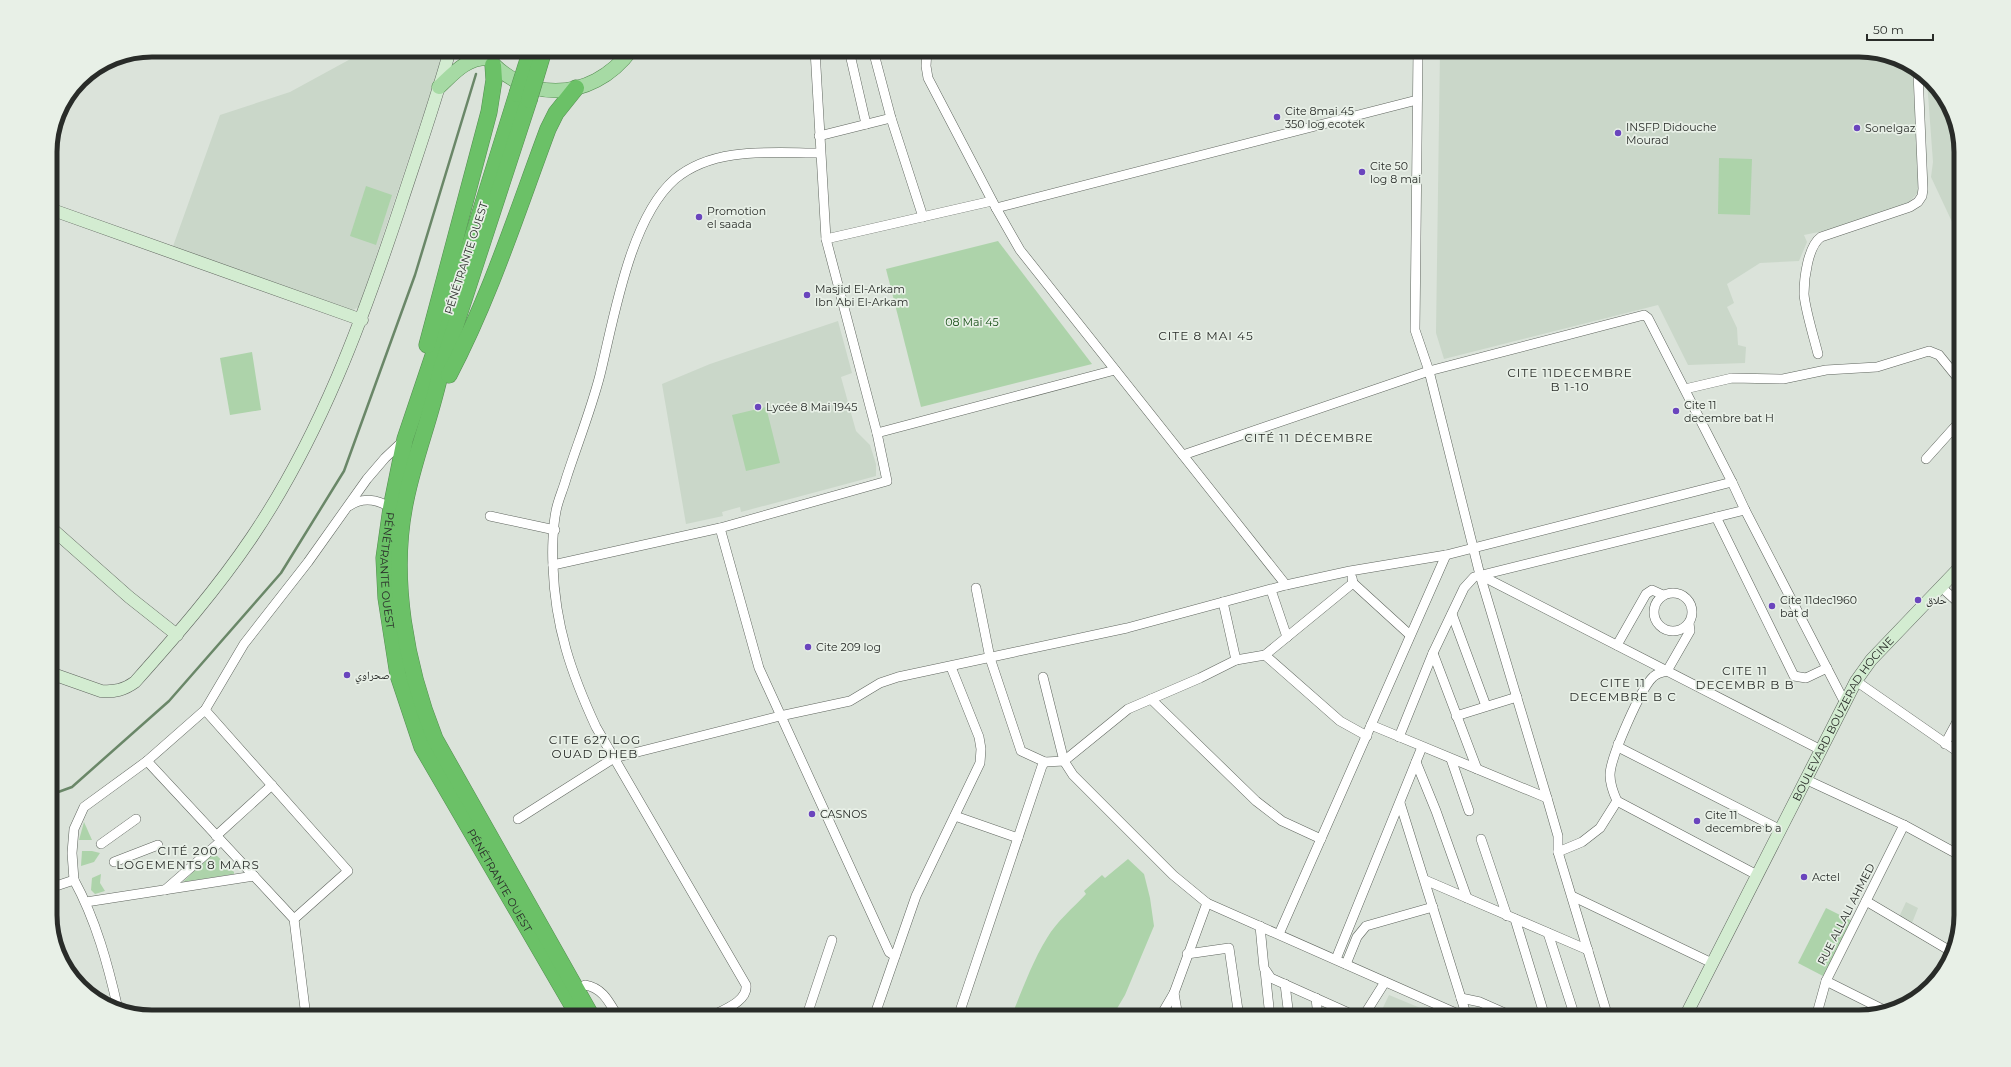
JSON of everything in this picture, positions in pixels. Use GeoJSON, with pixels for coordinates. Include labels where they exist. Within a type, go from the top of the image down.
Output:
{"type":"FeatureCollection","features":[{"type":"Feature","properties":{"kind":"highway","name":"PÉNÉTRANTE OUEST"},"geometry":{"type":"LineString","coordinates":[[530,57],[523,97],[441,370],[405,439],[391,508],[384,558],[386,598],[398,675],[422,747],[551,957],[587,1010]]}},
{"type":"Feature","properties":{"kind":"highway","name":"PÉNÉTRANTE OUEST"},"geometry":{"type":"LineString","coordinates":[[523,97],[541,57]]}},
{"type":"Feature","properties":{"kind":"highway"},"geometry":{"type":"LineString","coordinates":[[426,401],[424,357],[489,112],[494,80],[487,58]]}},
{"type":"Feature","properties":{"kind":"highway"},"geometry":{"type":"LineString","coordinates":[[426,401],[478,311],[548,129],[556,113],[576,88]]}},
{"type":"Feature","properties":{"kind":"highway","name":"PÉNÉTRANTE OUEST"},"geometry":{"type":"LineString","coordinates":[[426,401],[405,500],[398,558],[405,635],[413,671],[422,706],[435,739],[551,957],[575,1010]]}},
{"type":"Feature","properties":{"kind":"highway"},"geometry":{"type":"LineString","coordinates":[[551,957],[585,985],[601,1010]]}},
{"type":"Feature","properties":{"kind":"highway"},"geometry":{"type":"LineString","coordinates":[[551,957],[556,993],[564,1010]]}},
{"type":"Feature","properties":{"kind":"main road"},"geometry":{"type":"LineString","coordinates":[[439,87],[467,62],[487,58],[511,79],[532,87],[554,91],[576,88],[593,83],[609,74],[625,57]]}},
{"type":"Feature","properties":{"kind":"street"},"geometry":{"type":"LineString","coordinates":[[57,675],[101,691],[119,690],[135,682],[177,635],[229,569],[270,508],[320,415],[362,320],[448,57]]}},
{"type":"Feature","properties":{"kind":"street"},"geometry":{"type":"LineString","coordinates":[[553,565],[720,528],[887,480],[877,433],[826,239],[815,57]]}},
{"type":"Feature","properties":{"kind":"street"},"geometry":{"type":"LineString","coordinates":[[851,57],[866,124]]}},
{"type":"Feature","properties":{"kind":"street"},"geometry":{"type":"LineString","coordinates":[[875,57],[891,118],[923,217]]}},
{"type":"Feature","properties":{"kind":"street"},"geometry":{"type":"LineString","coordinates":[[927,57],[928,78],[994,204],[1020,250],[1286,585]]}},
{"type":"Feature","properties":{"kind":"street"},"geometry":{"type":"LineString","coordinates":[[1418,57],[1415,330],[1429,370],[1480,575],[1558,836],[1558,852],[1606,1010]]}},
{"type":"Feature","properties":{"kind":"street"},"geometry":{"type":"LineString","coordinates":[[1818,354],[1804,294],[1808,261],[1815,241],[1821,237],[1910,207],[1918,202],[1922,196],[1923,163],[1918,78]]}},
{"type":"Feature","properties":{"kind":"street"},"geometry":{"type":"LineString","coordinates":[[826,239],[923,217],[994,204],[1417,100]]}},
{"type":"Feature","properties":{"kind":"street"},"geometry":{"type":"LineString","coordinates":[[819,136],[891,118]]}},
{"type":"Feature","properties":{"kind":"street"},"geometry":{"type":"LineString","coordinates":[[722,1010],[743,998],[746,991],[746,985],[596,727],[579,691],[565,651],[558,620],[553,565],[556,512],[599,376],[608,338],[629,265],[643,228],[661,194],[675,179],[693,167],[716,158],[743,154],[820,153]]}},
{"type":"Feature","properties":{"kind":"street"},"geometry":{"type":"LineString","coordinates":[[57,211],[362,320]]}},
{"type":"Feature","properties":{"kind":"street"},"geometry":{"type":"LineString","coordinates":[[1183,455],[1429,370],[1644,314],[1648,318],[1685,389],[1745,510],[1845,703]]}},
{"type":"Feature","properties":{"kind":"street"},"geometry":{"type":"LineString","coordinates":[[1685,389],[1732,378],[1783,379],[1826,370],[1877,367],[1929,351],[1939,355],[1954,373]]}},
{"type":"Feature","properties":{"kind":"street"},"geometry":{"type":"LineString","coordinates":[[877,433],[1115,370]]}},
{"type":"Feature","properties":{"kind":"street"},"geometry":{"type":"LineString","coordinates":[[1926,459],[1954,428]]}},
{"type":"Feature","properties":{"kind":"street"},"geometry":{"type":"LineString","coordinates":[[117,1003],[112,979],[86,902],[74,880],[72,853],[74,829],[84,807],[147,762],[205,710],[244,644],[308,562],[367,479],[385,458],[405,439]]}},
{"type":"Feature","properties":{"kind":"street"},"geometry":{"type":"LineString","coordinates":[[518,819],[614,758],[780,716],[850,702],[880,683],[892,679],[1126,628],[1286,585],[1350,571],[1446,555],[1732,482]]}},
{"type":"Feature","properties":{"kind":"street"},"geometry":{"type":"LineString","coordinates":[[344,510],[356,502],[371,500],[385,504],[391,508]]}},
{"type":"Feature","properties":{"kind":"street"},"geometry":{"type":"LineString","coordinates":[[1399,737],[1433,653],[1464,588],[1474,578],[1480,575],[1745,510]]}},
{"type":"Feature","properties":{"kind":"street"},"geometry":{"type":"LineString","coordinates":[[490,516],[555,530]]}},
{"type":"Feature","properties":{"kind":"street"},"geometry":{"type":"LineString","coordinates":[[1716,517],[1794,676],[1806,678],[1827,668]]}},
{"type":"Feature","properties":{"kind":"street"},"geometry":{"type":"LineString","coordinates":[[720,528],[759,668],[889,952],[895,956]]}},
{"type":"Feature","properties":{"kind":"street"},"geometry":{"type":"LineString","coordinates":[[57,532],[129,597],[177,635]]}},
{"type":"Feature","properties":{"kind":"street"},"geometry":{"type":"LineString","coordinates":[[1279,934],[1446,555]]}},
{"type":"Feature","properties":{"kind":"street"},"geometry":{"type":"LineString","coordinates":[[1350,571],[1353,583],[1410,635]]}},
{"type":"Feature","properties":{"kind":"street","name":"BOULEVARD BOUZERAD HOCINE"},"geometry":{"type":"LineString","coordinates":[[1688,1010],[1807,780],[1856,681],[1871,660],[1954,573]]}},
{"type":"Feature","properties":{"kind":"street"},"geometry":{"type":"LineString","coordinates":[[1480,575],[1821,750]]}},
{"type":"Feature","properties":{"kind":"street"},"geometry":{"type":"LineString","coordinates":[[976,588],[990,658],[1021,751],[1045,762],[1064,761],[1128,709],[1200,678],[1236,660],[1265,655],[1353,583]]}},
{"type":"Feature","properties":{"kind":"street"},"geometry":{"type":"LineString","coordinates":[[1941,587],[1954,598]]}},
{"type":"Feature","properties":{"kind":"street"},"geometry":{"type":"LineString","coordinates":[[1271,590],[1287,637]]}},
{"type":"Feature","properties":{"kind":"street"},"geometry":{"type":"LineString","coordinates":[[1617,645],[1646,594],[1652,590],[1663,595]]}},
{"type":"Feature","properties":{"kind":"street"},"geometry":{"type":"LineString","coordinates":[[1689,623],[1685,627],[1673,631],[1667,630],[1657,623],[1653,611],[1655,605],[1663,595],[1672,592],[1687,598],[1692,612],[1689,623],[1690,631],[1667,671],[1658,673],[1648,683],[1618,744],[1610,774],[1612,790],[1617,801],[1757,875]]}},
{"type":"Feature","properties":{"kind":"street"},"geometry":{"type":"LineString","coordinates":[[1223,602],[1236,660]]}},
{"type":"Feature","properties":{"kind":"street"},"geometry":{"type":"LineString","coordinates":[[1452,614],[1486,706]]}},
{"type":"Feature","properties":{"kind":"street"},"geometry":{"type":"LineString","coordinates":[[1433,653],[1476,770]]}},
{"type":"Feature","properties":{"kind":"street"},"geometry":{"type":"LineString","coordinates":[[1265,655],[1340,722],[1367,736]]}},
{"type":"Feature","properties":{"kind":"street"},"geometry":{"type":"LineString","coordinates":[[876,1010],[916,896],[980,763],[981,749],[951,667]]}},
{"type":"Feature","properties":{"kind":"street"},"geometry":{"type":"LineString","coordinates":[[1043,677],[1064,761],[1073,775],[1173,875],[1208,903],[1450,1010]]}},
{"type":"Feature","properties":{"kind":"street"},"geometry":{"type":"LineString","coordinates":[[1856,681],[1954,750]]}},
{"type":"Feature","properties":{"kind":"street"},"geometry":{"type":"LineString","coordinates":[[1456,716],[1517,697]]}},
{"type":"Feature","properties":{"kind":"street"},"geometry":{"type":"LineString","coordinates":[[1151,699],[1256,801],[1282,821],[1321,839]]}},
{"type":"Feature","properties":{"kind":"street"},"geometry":{"type":"LineString","coordinates":[[205,710],[348,872],[294,919]]}},
{"type":"Feature","properties":{"kind":"street"},"geometry":{"type":"LineString","coordinates":[[1371,725],[1476,770],[1547,798]]}},
{"type":"Feature","properties":{"kind":"street"},"geometry":{"type":"LineString","coordinates":[[1945,744],[1954,727]]}},
{"type":"Feature","properties":{"kind":"street"},"geometry":{"type":"LineString","coordinates":[[1618,744],[1620,748],[1781,830]]}},
{"type":"Feature","properties":{"kind":"street"},"geometry":{"type":"LineString","coordinates":[[1336,959],[1422,747]]}},
{"type":"Feature","properties":{"kind":"street"},"geometry":{"type":"LineString","coordinates":[[1451,759],[1469,811]]}},
{"type":"Feature","properties":{"kind":"street"},"geometry":{"type":"LineString","coordinates":[[147,762],[294,919],[305,1010]]}},
{"type":"Feature","properties":{"kind":"street"},"geometry":{"type":"LineString","coordinates":[[960,1010],[1042,766],[1045,762]]}},
{"type":"Feature","properties":{"kind":"street"},"geometry":{"type":"LineString","coordinates":[[1416,762],[1436,811],[1467,898]]}},
{"type":"Feature","properties":{"kind":"street"},"geometry":{"type":"LineString","coordinates":[[1807,780],[1904,825],[1954,852]]}},
{"type":"Feature","properties":{"kind":"street"},"geometry":{"type":"LineString","coordinates":[[165,890],[272,785]]}},
{"type":"Feature","properties":{"kind":"street"},"geometry":{"type":"LineString","coordinates":[[1558,852],[1582,842],[1600,828],[1617,801]]}},
{"type":"Feature","properties":{"kind":"street"},"geometry":{"type":"LineString","coordinates":[[1400,803],[1464,1010]]}},
{"type":"Feature","properties":{"kind":"street"},"geometry":{"type":"LineString","coordinates":[[955,816],[1018,838]]}},
{"type":"Feature","properties":{"kind":"street"},"geometry":{"type":"LineString","coordinates":[[101,844],[136,819]]}},
{"type":"Feature","properties":{"kind":"street","name":"RUE ALLALI AHMED"},"geometry":{"type":"LineString","coordinates":[[1818,1010],[1826,981],[1904,825]]}},
{"type":"Feature","properties":{"kind":"street"},"geometry":{"type":"LineString","coordinates":[[1481,839],[1511,917],[1543,1010]]}},
{"type":"Feature","properties":{"kind":"street"},"geometry":{"type":"LineString","coordinates":[[114,862],[158,845]]}},
{"type":"Feature","properties":{"kind":"street"},"geometry":{"type":"LineString","coordinates":[[86,902],[254,876]]}},
{"type":"Feature","properties":{"kind":"street"},"geometry":{"type":"LineString","coordinates":[[57,886],[74,880]]}},
{"type":"Feature","properties":{"kind":"street"},"geometry":{"type":"LineString","coordinates":[[1425,880],[1588,950]]}},
{"type":"Feature","properties":{"kind":"street"},"geometry":{"type":"LineString","coordinates":[[1572,896],[1712,963]]}},
{"type":"Feature","properties":{"kind":"street"},"geometry":{"type":"LineString","coordinates":[[1866,901],[1947,949]]}},
{"type":"Feature","properties":{"kind":"street"},"geometry":{"type":"LineString","coordinates":[[1164,1010],[1174,993],[1187,954],[1208,903]]}},
{"type":"Feature","properties":{"kind":"street"},"geometry":{"type":"LineString","coordinates":[[1346,964],[1357,938],[1366,926],[1433,907]]}},
{"type":"Feature","properties":{"kind":"street"},"geometry":{"type":"LineString","coordinates":[[1260,926],[1269,1010]]}},
{"type":"Feature","properties":{"kind":"street"},"geometry":{"type":"LineString","coordinates":[[1548,933],[1573,1010]]}},
{"type":"Feature","properties":{"kind":"street"},"geometry":{"type":"LineString","coordinates":[[810,1010],[832,940]]}},
{"type":"Feature","properties":{"kind":"street"},"geometry":{"type":"LineString","coordinates":[[1187,954],[1229,948],[1238,1010]]}},
{"type":"Feature","properties":{"kind":"street"},"geometry":{"type":"LineString","coordinates":[[1264,968],[1271,978],[1343,1010]]}},
{"type":"Feature","properties":{"kind":"street"},"geometry":{"type":"LineString","coordinates":[[1826,981],[1879,1008]]}},
{"type":"Feature","properties":{"kind":"street"},"geometry":{"type":"LineString","coordinates":[[1367,1010],[1385,982]]}},
{"type":"Feature","properties":{"kind":"street"},"geometry":{"type":"LineString","coordinates":[[1285,984],[1288,1010]]}},
{"type":"Feature","properties":{"kind":"street"},"geometry":{"type":"LineString","coordinates":[[585,985],[596,988],[604,995],[614,1010]]}},
{"type":"Feature","properties":{"kind":"street"},"geometry":{"type":"LineString","coordinates":[[1174,993],[1177,1010]]}},
{"type":"Feature","properties":{"kind":"street"},"geometry":{"type":"LineString","coordinates":[[1316,998],[1317,1010]]}},
{"type":"Feature","properties":{"kind":"street"},"geometry":{"type":"LineString","coordinates":[[1461,998],[1480,1002],[1498,1010]]}},
{"type":"Feature","properties":{"kind":"shaded area"},"geometry":{"type":"Polygon","coordinates":[[[354,57],[443,57],[359,307],[351,311],[172,249],[220,115],[290,92],[354,57]]]}},
{"type":"Feature","properties":{"kind":"shaded area","name":"INSFP Didouche Mourad"},"geometry":{"type":"Polygon","coordinates":[[[1440,57],[1859,57],[1889,62],[1912,73],[1921,189],[1904,208],[1848,226],[1804,235],[1807,242],[1799,261],[1760,263],[1727,284],[1734,303],[1727,307],[1737,328],[1738,345],[1746,347],[1745,363],[1688,365],[1658,305],[1444,359],[1436,333],[1440,57]]]}},
{"type":"Feature","properties":{"kind":"shaded area"},"geometry":{"type":"Polygon","coordinates":[[[1927,86],[1938,99],[1944,110],[1952,134],[1954,146],[1954,226],[1931,177],[1933,162],[1927,86]]]}},
{"type":"Feature","properties":{"kind":"shaded area","name":"Lycée 8 Mai 1945"},"geometry":{"type":"Polygon","coordinates":[[[838,321],[852,373],[841,377],[856,431],[870,445],[876,464],[876,476],[741,512],[740,507],[722,512],[723,516],[686,524],[662,384],[710,364],[838,321]]]}},
{"type":"Feature","properties":{"kind":"shaded area"},"geometry":{"type":"Polygon","coordinates":[[[1906,902],[1918,908],[1912,923],[1899,917],[1906,902]]]}},
{"type":"Feature","properties":{"kind":"shaded area"},"geometry":{"type":"Polygon","coordinates":[[[1389,995],[1425,1010],[1382,1010],[1389,995]]]}},
{"type":"Feature","properties":{"kind":"green space"},"geometry":{"type":"Polygon","coordinates":[[[1719,158],[1752,159],[1750,215],[1718,214],[1719,158]]]}},
{"type":"Feature","properties":{"kind":"green space"},"geometry":{"type":"Polygon","coordinates":[[[366,186],[392,195],[376,245],[350,236],[366,186]]]}},
{"type":"Feature","properties":{"kind":"green space","name":"08 Mai 45"},"geometry":{"type":"Polygon","coordinates":[[[998,241],[1092,364],[921,407],[886,269],[998,241]]]}},
{"type":"Feature","properties":{"kind":"green space"},"geometry":{"type":"Polygon","coordinates":[[[252,352],[261,410],[230,415],[220,358],[252,352]]]}},
{"type":"Feature","properties":{"kind":"green space"},"geometry":{"type":"Polygon","coordinates":[[[766,407],[780,463],[746,471],[732,415],[766,407]]]}},
{"type":"Feature","properties":{"kind":"green space"},"geometry":{"type":"Polygon","coordinates":[[[84,822],[92,840],[79,840],[84,822]]]}},
{"type":"Feature","properties":{"kind":"green space"},"geometry":{"type":"Polygon","coordinates":[[[82,851],[100,853],[94,862],[81,866],[82,851]]]}},
{"type":"Feature","properties":{"kind":"green space"},"geometry":{"type":"Polygon","coordinates":[[[213,852],[234,872],[234,874],[183,882],[213,852]]]}},
{"type":"Feature","properties":{"kind":"green space"},"geometry":{"type":"Polygon","coordinates":[[[1128,859],[1144,874],[1150,898],[1154,926],[1125,995],[1116,1010],[1014,1010],[1032,967],[1051,932],[1060,920],[1086,894],[1084,891],[1102,875],[1105,878],[1128,859]]]}},
{"type":"Feature","properties":{"kind":"green space"},"geometry":{"type":"Polygon","coordinates":[[[101,874],[100,883],[105,891],[95,894],[91,890],[92,878],[101,874]]]}},
{"type":"Feature","properties":{"kind":"green space"},"geometry":{"type":"Polygon","coordinates":[[[1826,908],[1852,921],[1823,976],[1798,963],[1826,908]]]}},
{"type":"Feature","properties":{"kind":"waterway"},"geometry":{"type":"LineString","coordinates":[[57,792],[72,787],[169,701],[281,573],[344,471],[415,275],[476,74]]}},
{"type":"Feature","properties":{"kind":"place","name":"Cite 8mai 45 350 log ecotek"},"geometry":{"type":"Point","coordinates":[1277,117]}},
{"type":"Feature","properties":{"kind":"place","name":"Sonelgaz"},"geometry":{"type":"Point","coordinates":[1857,128]}},
{"type":"Feature","properties":{"kind":"place","name":"INSFP Didouche Mourad"},"geometry":{"type":"Point","coordinates":[1618,133]}},
{"type":"Feature","properties":{"kind":"place","name":"Cite 50 log 8 mai"},"geometry":{"type":"Point","coordinates":[1362,172]}},
{"type":"Feature","properties":{"kind":"place","name":"Promotion el saada"},"geometry":{"type":"Point","coordinates":[699,217]}},
{"type":"Feature","properties":{"kind":"place","name":"Masjid El-Arkam Ibn Abi El-Arkam"},"geometry":{"type":"Point","coordinates":[807,295]}},
{"type":"Feature","properties":{"kind":"place","name":"Lycée 8 Mai 1945"},"geometry":{"type":"Point","coordinates":[758,407]}},
{"type":"Feature","properties":{"kind":"place","name":"Cite 11 decembre bat H"},"geometry":{"type":"Point","coordinates":[1676,411]}},
{"type":"Feature","properties":{"kind":"place","name":"حلاق"},"geometry":{"type":"Point","coordinates":[1918,600]}},
{"type":"Feature","properties":{"kind":"place","name":"Cite 11dec1960 bat d"},"geometry":{"type":"Point","coordinates":[1772,606]}},
{"type":"Feature","properties":{"kind":"place","name":"Cite 209 log"},"geometry":{"type":"Point","coordinates":[808,647]}},
{"type":"Feature","properties":{"kind":"place","name":"صحراوي"},"geometry":{"type":"Point","coordinates":[347,675]}},
{"type":"Feature","properties":{"kind":"place","name":"CASNOS"},"geometry":{"type":"Point","coordinates":[812,814]}},
{"type":"Feature","properties":{"kind":"place","name":"Cite 11 decembre b a"},"geometry":{"type":"Point","coordinates":[1697,821]}},
{"type":"Feature","properties":{"kind":"place","name":"Actel"},"geometry":{"type":"Point","coordinates":[1804,877]}},
{"type":"Feature","properties":{"kind":"district","name":"CITE 8 MAI 45"},"geometry":{"type":"Point","coordinates":[1206,335]}},
{"type":"Feature","properties":{"kind":"district","name":"CITE 11DECEMBRE B 1-10"},"geometry":{"type":"Point","coordinates":[1570,379]}},
{"type":"Feature","properties":{"kind":"district","name":"CITÉ 11 DÉCEMBRE"},"geometry":{"type":"Point","coordinates":[1309,437]}},
{"type":"Feature","properties":{"kind":"district","name":"CITE 11 DECEMBR B B"},"geometry":{"type":"Point","coordinates":[1745,677]}},
{"type":"Feature","properties":{"kind":"district","name":"CITE 11 DECEMBRE B C"},"geometry":{"type":"Point","coordinates":[1623,689]}},
{"type":"Feature","properties":{"kind":"district","name":"CITE 627 LOG OUAD DHEB"},"geometry":{"type":"Point","coordinates":[595,746]}},
{"type":"Feature","properties":{"kind":"district","name":"CITÉ 200 LOGEMENTS 8 MARS"},"geometry":{"type":"Point","coordinates":[188,857]}}]}
